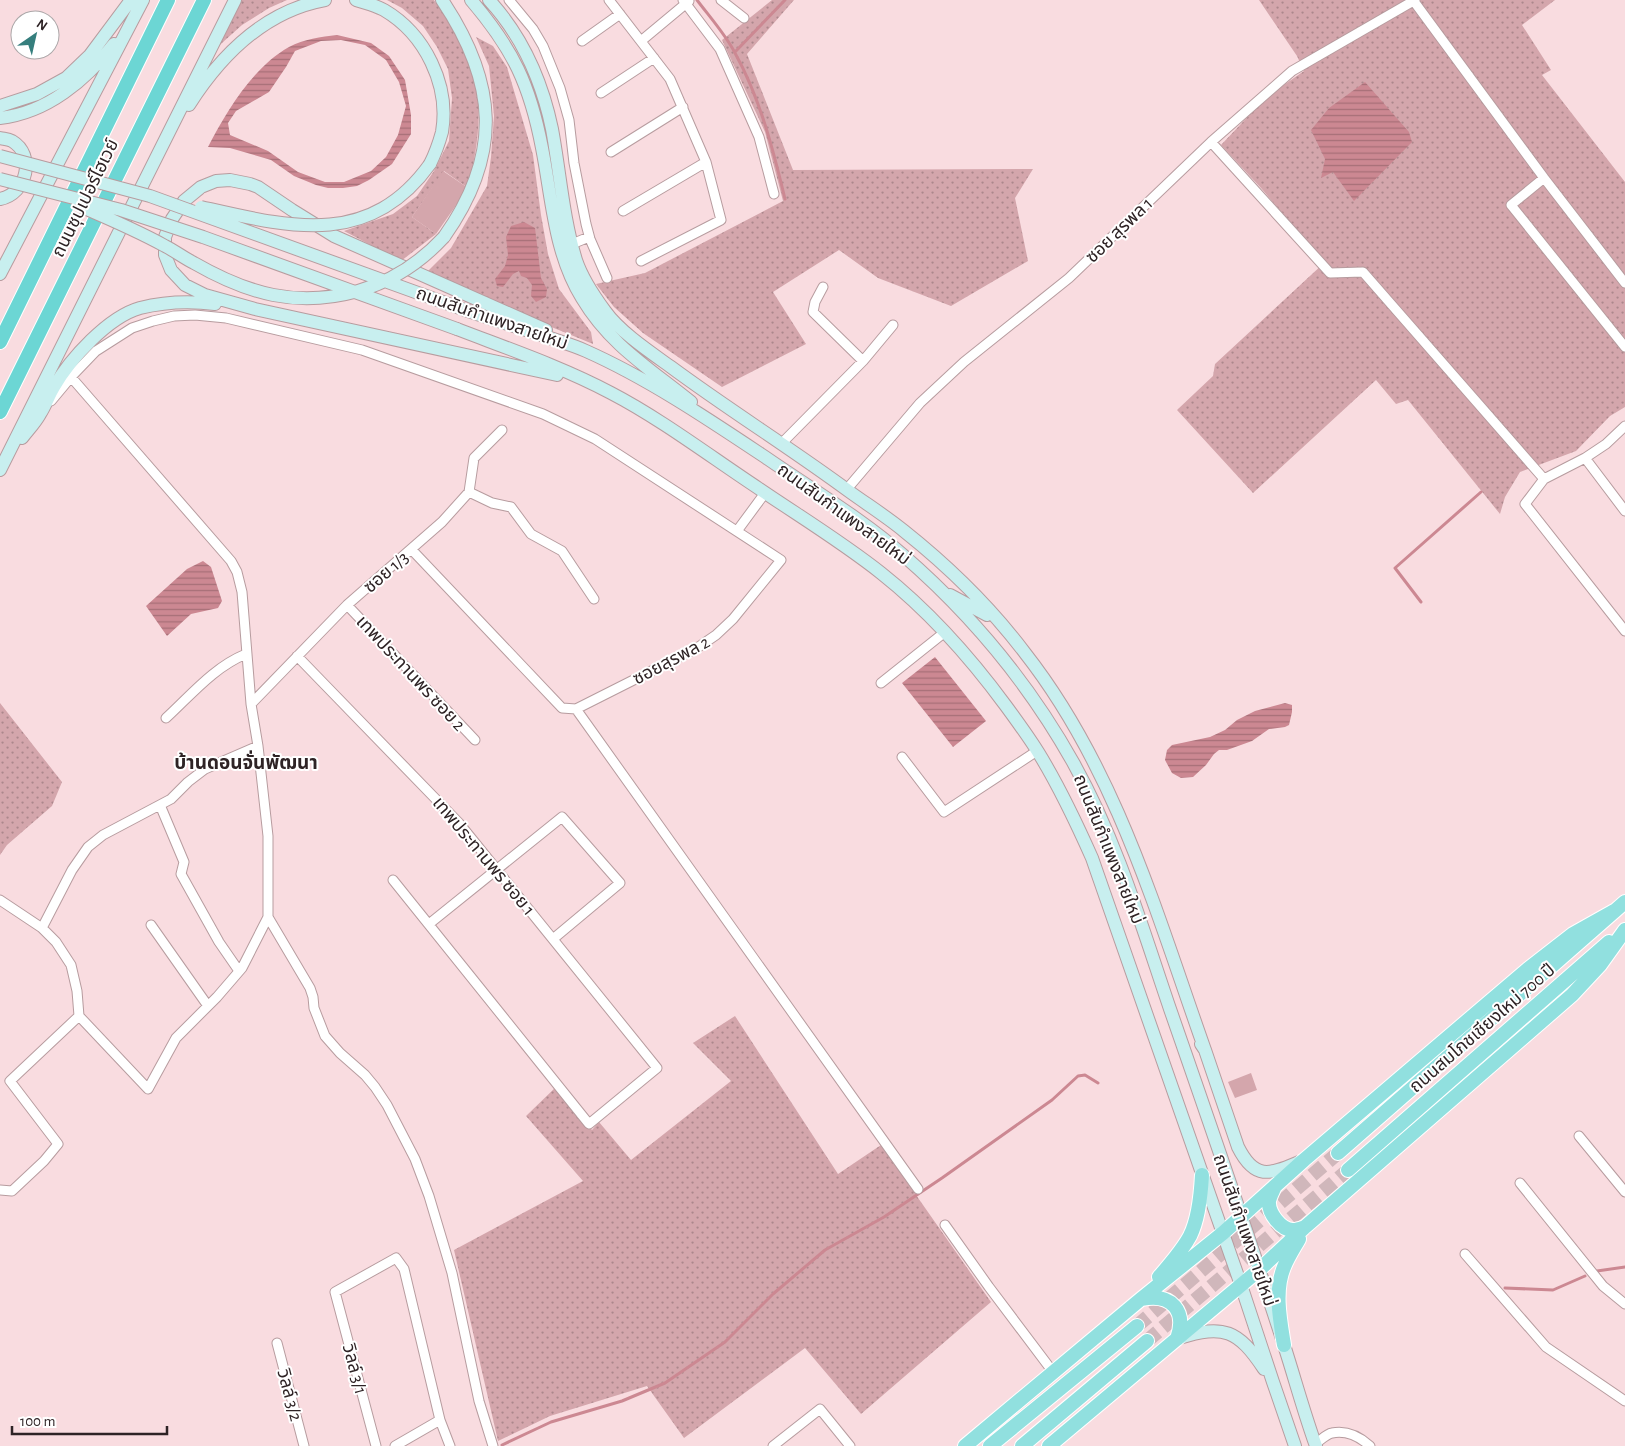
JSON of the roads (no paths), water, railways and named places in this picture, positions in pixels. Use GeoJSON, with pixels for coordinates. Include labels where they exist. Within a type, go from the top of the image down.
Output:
{"type":"FeatureCollection","features":[{"type":"Feature","properties":{"kind":"highway","name":"ถนนซุปเปอร์ไฮเวย์"},"geometry":{"type":"LineString","coordinates":[[0,342],[168,0]]}},
{"type":"Feature","properties":{"kind":"highway","name":"ถนนซุปเปอร์ไฮเวย์"},"geometry":{"type":"LineString","coordinates":[[0,412],[204,0]]}},
{"type":"Feature","properties":{"kind":"main road"},"geometry":{"type":"LineString","coordinates":[[0,106],[38,94],[66,78],[90,55],[131,0]]}},
{"type":"Feature","properties":{"kind":"main road"},"geometry":{"type":"LineString","coordinates":[[0,274],[143,0]]}},
{"type":"Feature","properties":{"kind":"main road"},"geometry":{"type":"LineString","coordinates":[[0,470],[235,0]]}},
{"type":"Feature","properties":{"kind":"main road"},"geometry":{"type":"LineString","coordinates":[[157,154],[195,96],[229,53],[243,40],[266,22],[286,11],[325,0]]}},
{"type":"Feature","properties":{"kind":"main road"},"geometry":{"type":"LineString","coordinates":[[150,196],[267,221],[305,225],[337,224],[362,218],[385,208],[410,189],[430,164],[437,149],[443,118],[438,78],[417,39],[405,26],[385,10],[356,0]]}},
{"type":"Feature","properties":{"kind":"main road"},"geometry":{"type":"LineString","coordinates":[[0,179],[33,187],[106,217],[137,231],[215,274],[238,284],[279,297],[319,299],[340,296],[377,285],[410,268],[444,237],[472,190],[478,171],[486,133],[485,105],[478,70],[462,32],[442,0]]}},
{"type":"Feature","properties":{"kind":"main road"},"geometry":{"type":"LineString","coordinates":[[471,0],[496,30],[524,80],[531,100],[542,150],[558,238],[568,269],[580,296],[603,329],[616,343],[727,431]]}},
{"type":"Feature","properties":{"kind":"main road"},"geometry":{"type":"LineString","coordinates":[[489,0],[515,33],[536,75],[551,128],[567,222],[576,262],[608,315],[639,344],[685,378],[901,528],[952,572],[1025,652],[1071,718],[1101,774],[1126,831],[1238,1147],[1244,1158],[1256,1169],[1264,1173],[1304,1160]]}},
{"type":"Feature","properties":{"kind":"main road"},"geometry":{"type":"LineString","coordinates":[[0,118],[27,112],[48,103],[66,92],[102,59],[132,22]]}},
{"type":"Feature","properties":{"kind":"main road"},"geometry":{"type":"LineString","coordinates":[[0,138],[11,141],[20,149],[26,162],[24,180],[17,191],[8,198],[0,199]]}},
{"type":"Feature","properties":{"kind":"main road","name":"ถนนสันกำแพงสายใหม่"},"geometry":{"type":"LineString","coordinates":[[0,156],[150,196],[465,310],[582,349],[652,386],[727,431],[870,529],[902,554],[939,589],[995,649],[1035,702],[1075,765],[1105,828],[1155,964],[1241,1216],[1315,1445]]}},
{"type":"Feature","properties":{"kind":"main road"},"geometry":{"type":"LineString","coordinates":[[582,349],[531,322],[334,236],[258,187],[230,180],[216,181],[201,187],[184,201],[172,219],[165,237],[165,255],[171,270],[185,285],[205,295],[255,309],[588,382]]}},
{"type":"Feature","properties":{"kind":"main road","name":"ถนนสันกำแพงสายใหม่"},"geometry":{"type":"LineString","coordinates":[[33,187],[121,210],[203,238],[457,329],[613,394],[647,414],[880,572],[945,632],[992,687],[1037,751],[1074,818],[1092,858],[1242,1285],[1295,1446]]}},
{"type":"Feature","properties":{"kind":"main road"},"geometry":{"type":"LineString","coordinates":[[9,451],[41,413],[54,387],[66,369],[94,338],[124,315],[139,308],[199,302],[255,309]]}},
{"type":"Feature","properties":{"kind":"main road"},"geometry":{"type":"LineString","coordinates":[[851,492],[870,529]]}},
{"type":"Feature","properties":{"kind":"main road"},"geometry":{"type":"LineString","coordinates":[[939,589],[998,621]]}},
{"type":"Feature","properties":{"kind":"main road"},"geometry":{"type":"LineString","coordinates":[[1101,774],[1105,828]]}},
{"type":"Feature","properties":{"kind":"main road"},"geometry":{"type":"LineString","coordinates":[[965,1446],[1223,1233],[1276,1184],[1528,969],[1573,934],[1620,907]]}},
{"type":"Feature","properties":{"kind":"main road","name":"ถนนสมโภชเชียงใหม่ 700 ปี"},"geometry":{"type":"LineString","coordinates":[[1338,1153],[1620,907]]}},
{"type":"Feature","properties":{"kind":"main road"},"geometry":{"type":"LineString","coordinates":[[1049,1446],[1242,1285],[1305,1227],[1572,995],[1600,965],[1625,929]]}},
{"type":"Feature","properties":{"kind":"main road","name":"ถนนสมโภชเชียงใหม่ 700 ปี"},"geometry":{"type":"LineString","coordinates":[[1348,1170],[1625,929]]}},
{"type":"Feature","properties":{"kind":"main road"},"geometry":{"type":"LineString","coordinates":[[1155,964],[1205,1050]]}},
{"type":"Feature","properties":{"kind":"main road"},"geometry":{"type":"LineString","coordinates":[[1141,1299],[1179,1253],[1191,1234],[1200,1197],[1202,1175]]}},
{"type":"Feature","properties":{"kind":"main road"},"geometry":{"type":"LineString","coordinates":[[1276,1184],[1269,1200],[1269,1208],[1274,1217],[1287,1228],[1294,1230],[1305,1227]]}},
{"type":"Feature","properties":{"kind":"main road"},"geometry":{"type":"LineString","coordinates":[[1284,1345],[1278,1305],[1283,1269],[1305,1227]]}},
{"type":"Feature","properties":{"kind":"main road"},"geometry":{"type":"LineString","coordinates":[[1141,1299],[1158,1297],[1172,1304],[1177,1309],[1180,1315],[1177,1339]]}},
{"type":"Feature","properties":{"kind":"main road"},"geometry":{"type":"LineString","coordinates":[[990,1446],[1137,1326]]}},
{"type":"Feature","properties":{"kind":"main road"},"geometry":{"type":"LineString","coordinates":[[1177,1339],[1208,1331],[1226,1332],[1244,1342],[1273,1382]]}},
{"type":"Feature","properties":{"kind":"main road"},"geometry":{"type":"LineString","coordinates":[[1022,1446],[1146,1341]]}},
{"type":"Feature","properties":{"kind":"street"},"geometry":{"type":"LineString","coordinates":[[509,0],[543,46],[560,88],[569,120],[574,163],[590,237],[607,278]]}},
{"type":"Feature","properties":{"kind":"street"},"geometry":{"type":"LineString","coordinates":[[609,0],[670,79],[706,162],[720,220],[642,261]]}},
{"type":"Feature","properties":{"kind":"street"},"geometry":{"type":"LineString","coordinates":[[721,0],[744,18]]}},
{"type":"Feature","properties":{"kind":"street"},"geometry":{"type":"LineString","coordinates":[[1414,0],[1544,178],[1625,283]]}},
{"type":"Feature","properties":{"kind":"street","name":"ซอย สุรพล 1"},"geometry":{"type":"LineString","coordinates":[[851,492],[920,403],[964,362],[1069,278],[1211,142],[1292,72],[1414,0]]}},
{"type":"Feature","properties":{"kind":"street"},"geometry":{"type":"LineString","coordinates":[[641,40],[687,1],[720,49],[759,137],[774,194]]}},
{"type":"Feature","properties":{"kind":"street"},"geometry":{"type":"LineString","coordinates":[[582,41],[620,14]]}},
{"type":"Feature","properties":{"kind":"street"},"geometry":{"type":"LineString","coordinates":[[601,93],[654,58]]}},
{"type":"Feature","properties":{"kind":"street"},"geometry":{"type":"LineString","coordinates":[[611,152],[683,107]]}},
{"type":"Feature","properties":{"kind":"street"},"geometry":{"type":"LineString","coordinates":[[1211,142],[1330,273],[1363,272],[1544,479]]}},
{"type":"Feature","properties":{"kind":"street"},"geometry":{"type":"LineString","coordinates":[[623,211],[706,162]]}},
{"type":"Feature","properties":{"kind":"street"},"geometry":{"type":"LineString","coordinates":[[1544,178],[1511,205],[1625,347]]}},
{"type":"Feature","properties":{"kind":"street"},"geometry":{"type":"LineString","coordinates":[[572,244],[590,237]]}},
{"type":"Feature","properties":{"kind":"street"},"geometry":{"type":"LineString","coordinates":[[823,287],[815,302],[813,312],[863,361]]}},
{"type":"Feature","properties":{"kind":"street"},"geometry":{"type":"LineString","coordinates":[[41,413],[96,351],[119,335],[139,325],[174,316],[195,315],[226,318],[362,350],[542,414],[595,439],[737,531],[765,493]]}},
{"type":"Feature","properties":{"kind":"street"},"geometry":{"type":"LineString","coordinates":[[781,444],[863,361],[893,325]]}},
{"type":"Feature","properties":{"kind":"street"},"geometry":{"type":"LineString","coordinates":[[0,900],[42,928],[56,942],[71,965],[77,991],[79,1016],[148,1089],[176,1038],[239,971],[268,917],[268,836],[258,746],[251,704],[240,583],[237,572],[231,561],[71,377]]}},
{"type":"Feature","properties":{"kind":"street"},"geometry":{"type":"LineString","coordinates":[[1625,426],[1606,444],[1585,458],[1544,479],[1525,504],[1625,631]]}},
{"type":"Feature","properties":{"kind":"street"},"geometry":{"type":"LineString","coordinates":[[502,430],[474,458],[469,492],[492,504],[512,507],[531,534],[562,552],[594,599]]}},
{"type":"Feature","properties":{"kind":"street"},"geometry":{"type":"LineString","coordinates":[[1585,458],[1625,511]]}},
{"type":"Feature","properties":{"kind":"street","name":"ซอย 1/3"},"geometry":{"type":"LineString","coordinates":[[251,704],[347,605],[412,550],[442,522],[469,492]]}},
{"type":"Feature","properties":{"kind":"street","name":"ซอยสุรพล 2"},"geometry":{"type":"LineString","coordinates":[[576,709],[697,648],[716,635],[733,619],[781,560],[737,531]]}},
{"type":"Feature","properties":{"kind":"street"},"geometry":{"type":"LineString","coordinates":[[412,550],[562,708],[576,709],[918,1189]]}},
{"type":"Feature","properties":{"kind":"street","name":"เทพประทานพร ซอย 2"},"geometry":{"type":"LineString","coordinates":[[347,605],[474,740]]}},
{"type":"Feature","properties":{"kind":"street"},"geometry":{"type":"LineString","coordinates":[[880,683],[945,632]]}},
{"type":"Feature","properties":{"kind":"street"},"geometry":{"type":"LineString","coordinates":[[166,718],[213,674],[234,659],[246,654]]}},
{"type":"Feature","properties":{"kind":"street","name":"เทพประทานพร ซอย 1"},"geometry":{"type":"LineString","coordinates":[[297,656],[459,823],[657,1068],[589,1124],[429,924]]}},
{"type":"Feature","properties":{"kind":"street"},"geometry":{"type":"LineString","coordinates":[[42,928],[72,870],[88,847],[104,835],[172,799],[188,782],[204,770],[258,746]]}},
{"type":"Feature","properties":{"kind":"street"},"geometry":{"type":"LineString","coordinates":[[902,757],[944,812],[1037,751]]}},
{"type":"Feature","properties":{"kind":"street"},"geometry":{"type":"LineString","coordinates":[[160,806],[184,862],[181,874],[219,942],[239,971]]}},
{"type":"Feature","properties":{"kind":"street"},"geometry":{"type":"LineString","coordinates":[[393,880],[429,924],[562,817],[620,884],[552,938]]}},
{"type":"Feature","properties":{"kind":"street"},"geometry":{"type":"LineString","coordinates":[[268,917],[310,988],[314,1008],[326,1036],[340,1053],[365,1075],[375,1087],[387,1105],[415,1159],[435,1213],[452,1274],[479,1401],[493,1446]]}},
{"type":"Feature","properties":{"kind":"street"},"geometry":{"type":"LineString","coordinates":[[151,925],[208,1006]]}},
{"type":"Feature","properties":{"kind":"street"},"geometry":{"type":"LineString","coordinates":[[0,1190],[12,1191],[44,1161],[58,1144],[10,1080],[79,1016]]}},
{"type":"Feature","properties":{"kind":"street"},"geometry":{"type":"LineString","coordinates":[[1579,1136],[1625,1192]]}},
{"type":"Feature","properties":{"kind":"street"},"geometry":{"type":"LineString","coordinates":[[1520,1183],[1603,1286],[1625,1304]]}},
{"type":"Feature","properties":{"kind":"street"},"geometry":{"type":"LineString","coordinates":[[945,1225],[1053,1372]]}},
{"type":"Feature","properties":{"kind":"street"},"geometry":{"type":"LineString","coordinates":[[1465,1254],[1546,1347],[1625,1401]]}},
{"type":"Feature","properties":{"kind":"street","name":"วิลล์ 3/1"},"geometry":{"type":"LineString","coordinates":[[376,1446],[335,1292],[396,1258],[404,1269],[440,1420]]}},
{"type":"Feature","properties":{"kind":"street","name":"วิลล์ 3/2"},"geometry":{"type":"LineString","coordinates":[[276,1343],[304,1446]]}},
{"type":"Feature","properties":{"kind":"street"},"geometry":{"type":"LineString","coordinates":[[773,1446],[820,1409],[850,1446]]}},
{"type":"Feature","properties":{"kind":"street"},"geometry":{"type":"LineString","coordinates":[[395,1446],[440,1420],[450,1446]]}},
{"type":"Feature","properties":{"kind":"street"},"geometry":{"type":"LineString","coordinates":[[1315,1445],[1331,1433],[1348,1434],[1360,1438],[1370,1446]]}},
{"type":"Feature","properties":{"kind":"waterway"},"geometry":{"type":"LineString","coordinates":[[697,0],[731,46],[752,88],[759,106],[785,199]]}},
{"type":"Feature","properties":{"kind":"waterway"},"geometry":{"type":"LineString","coordinates":[[735,52],[785,0]]}},
{"type":"Feature","properties":{"kind":"waterway"},"geometry":{"type":"LineString","coordinates":[[1421,602],[1395,568],[1481,492]]}},
{"type":"Feature","properties":{"kind":"waterway"},"geometry":{"type":"LineString","coordinates":[[502,1445],[551,1422],[622,1401],[665,1383],[725,1342],[773,1294],[825,1250],[884,1217],[942,1178],[1052,1100],[1078,1076],[1085,1075],[1098,1083]]}},
{"type":"Feature","properties":{"kind":"waterway"},"geometry":{"type":"LineString","coordinates":[[1597,1271],[1625,1267]]}},
{"type":"Feature","properties":{"kind":"waterway"},"geometry":{"type":"LineString","coordinates":[[1505,1288],[1553,1290],[1585,1276]]}},
{"type":"Feature","properties":{"kind":"tunnel"},"geometry":{"type":"LineString","coordinates":[[1137,1326],[1338,1153]]}},
{"type":"Feature","properties":{"kind":"tunnel"},"geometry":{"type":"LineString","coordinates":[[1147,1341],[1348,1170]]}},
{"type":"Feature","properties":{"kind":"district","name":"บ้านดอนจั่นพัฒนา"},"geometry":{"type":"Point","coordinates":[246,762]}}]}
